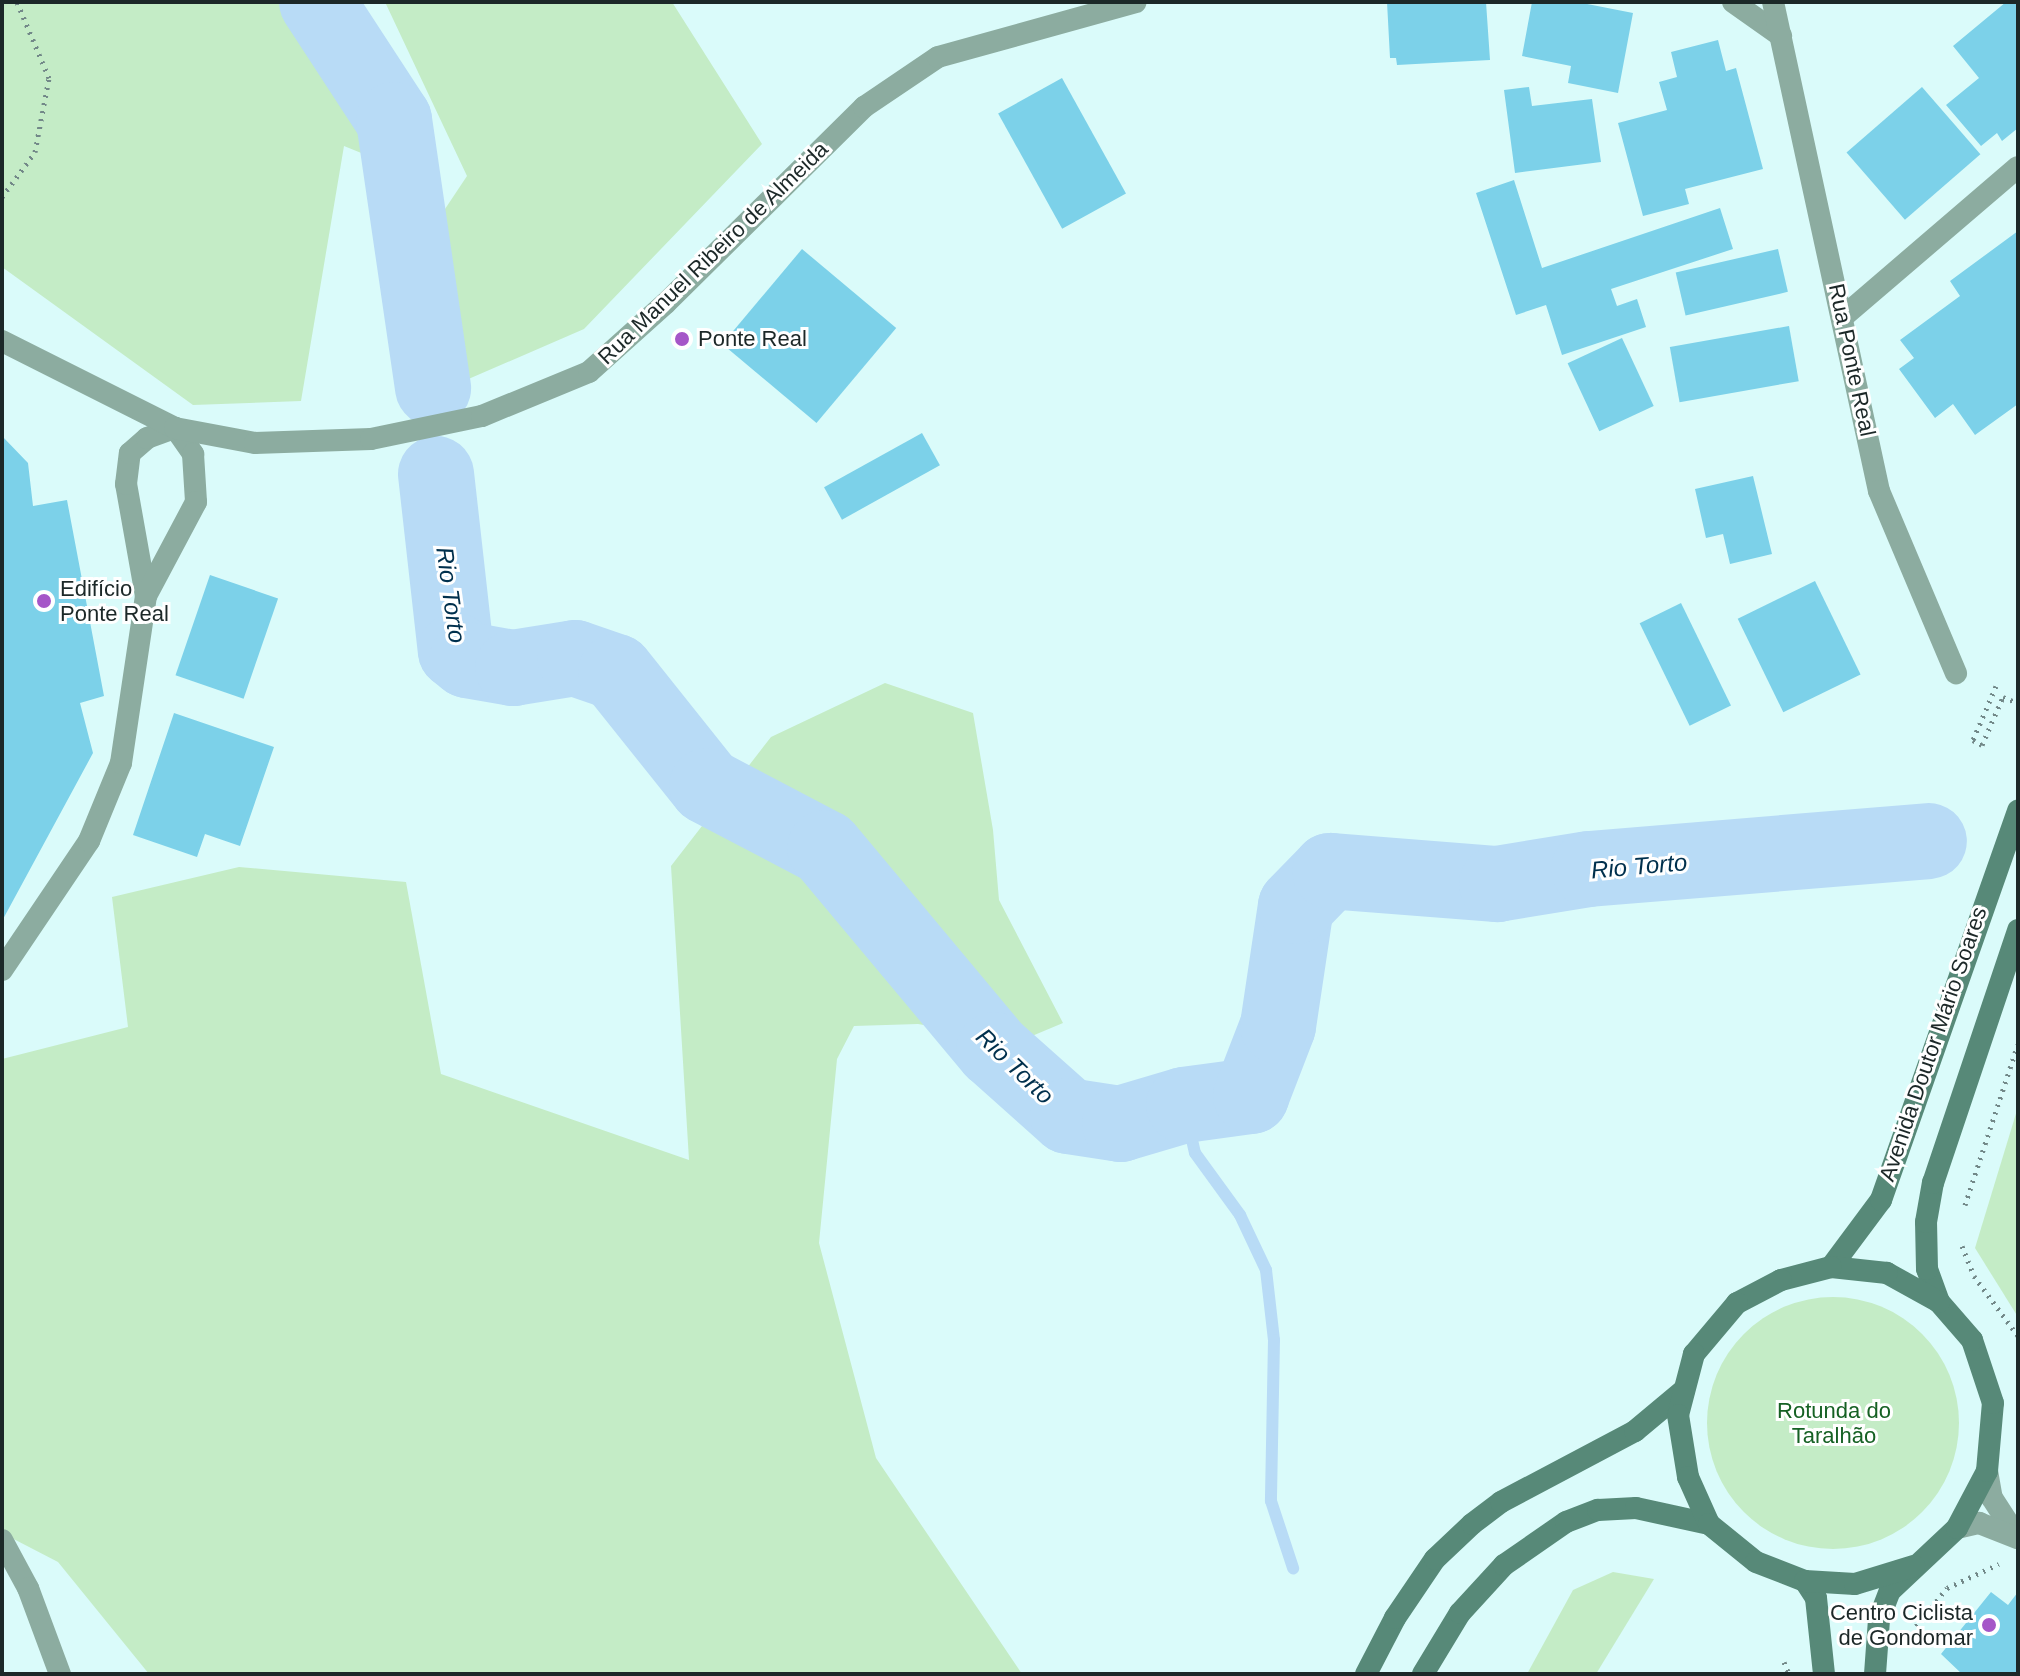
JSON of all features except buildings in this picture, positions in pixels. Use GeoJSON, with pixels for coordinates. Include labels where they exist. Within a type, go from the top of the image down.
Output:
{"type":"FeatureCollection","features":[{"type":"Feature","properties":{"kind":"main road","name":"Avenida Doutor Mário Soares"},"geometry":{"type":"LineString","coordinates":[[1831,1267],[1881,1200],[2018,810]]}},
{"type":"Feature","properties":{"kind":"main road","name":"Avenida Doutor Mário Soares"},"geometry":{"type":"LineString","coordinates":[[1939,1302],[1927,1269],[1926,1222],[1933,1183],[2018,930]]}},
{"type":"Feature","properties":{"kind":"main road","name":"Avenida Doutor Mário Soares"},"geometry":{"type":"LineString","coordinates":[[1875,1674],[1879,1619],[1890,1591],[1957,1528],[1987,1471],[1993,1403],[1972,1340],[1939,1302],[1887,1273],[1831,1267],[1781,1280],[1737,1303],[1694,1354],[1678,1415],[1688,1477],[1709,1524],[1756,1562],[1805,1581],[1855,1584],[1914,1566]]}},
{"type":"Feature","properties":{"kind":"main road"},"geometry":{"type":"LineString","coordinates":[[1366,1674],[1395,1618],[1435,1559],[1472,1524],[1535,1483],[1611,1446],[1684,1390]]}},
{"type":"Feature","properties":{"kind":"main road"},"geometry":{"type":"LineString","coordinates":[[1423,1674],[1460,1613],[1504,1565],[1566,1522],[1598,1510],[1636,1508],[1709,1524]]}},
{"type":"Feature","properties":{"kind":"main road"},"geometry":{"type":"LineString","coordinates":[[1805,1581],[1816,1598],[1824,1674]]}},
{"type":"Feature","properties":{"kind":"street","name":"Rua Manuel Ribeiro de Almeida"},"geometry":{"type":"LineString","coordinates":[[2,341],[175,428],[255,443],[371,439],[482,416],[589,372],[666,303],[864,107],[938,57],[1136,2]]}},
{"type":"Feature","properties":{"kind":"street"},"geometry":{"type":"LineString","coordinates":[[1733,2],[1781,36]]}},
{"type":"Feature","properties":{"kind":"street","name":"Rua Ponte Real"},"geometry":{"type":"LineString","coordinates":[[1773,2],[1844,316],[1879,491],[1956,673]]}},
{"type":"Feature","properties":{"kind":"street"},"geometry":{"type":"LineString","coordinates":[[1844,316],[2018,167]]}},
{"type":"Feature","properties":{"kind":"street"},"geometry":{"type":"LineString","coordinates":[[2,970],[89,841],[121,763],[146,596],[126,484],[130,453],[147,438],[175,428],[193,454],[196,502],[146,596]]}},
{"type":"Feature","properties":{"kind":"street"},"geometry":{"type":"LineString","coordinates":[[1957,1528],[1979,1523],[2018,1538],[1992,1498],[1987,1471]]}},
{"type":"Feature","properties":{"kind":"street"},"geometry":{"type":"LineString","coordinates":[[2,1540],[28,1588],[60,1674]]}},
{"type":"Feature","properties":{"kind":"path"},"geometry":{"type":"LineString","coordinates":[[2,197],[35,152],[49,78],[17,2]]}},
{"type":"Feature","properties":{"kind":"path"},"geometry":{"type":"LineString","coordinates":[[1996,686],[1973,740],[1982,745],[2003,697],[2018,703]]}},
{"type":"Feature","properties":{"kind":"path"},"geometry":{"type":"LineString","coordinates":[[1963,1216],[2018,1044]]}},
{"type":"Feature","properties":{"kind":"path"},"geometry":{"type":"LineString","coordinates":[[1959,1230],[1974,1276],[2018,1336]]}},
{"type":"Feature","properties":{"kind":"path"},"geometry":{"type":"LineString","coordinates":[[1911,1656],[1916,1626],[1947,1588],[1998,1566]]}},
{"type":"Feature","properties":{"kind":"path"},"geometry":{"type":"LineString","coordinates":[[1784,1662],[1789,1674]]}},
{"type":"Feature","properties":{"kind":"green space"},"geometry":{"type":"Polygon","coordinates":[[[2,2],[314,2],[353,78],[382,119],[381,161],[344,146],[301,401],[193,405],[2,267],[2,2]]]}},
{"type":"Feature","properties":{"kind":"green space"},"geometry":{"type":"Polygon","coordinates":[[[385,2],[672,2],[762,144],[584,329],[450,387],[435,224],[467,176],[385,2]]]}},
{"type":"Feature","properties":{"kind":"green space"},"geometry":{"type":"Polygon","coordinates":[[[885,683],[973,713],[993,830],[999,900],[1063,1023],[1020,1041],[918,1024],[854,1026],[837,1059],[819,1243],[876,1458],[1022,1674],[149,1674],[58,1562],[2,1533],[2,1059],[128,1027],[112,897],[239,867],[406,882],[441,1074],[689,1160],[671,866],[771,737],[885,683]]]}},
{"type":"Feature","properties":{"kind":"green space"},"geometry":{"type":"Polygon","coordinates":[[[2018,1107],[2018,1317],[1975,1248],[2018,1107]]]}},
{"type":"Feature","properties":{"kind":"green space","name":"Rotunda do Taralhão"},"geometry":{"type":"Polygon","coordinates":[[[1821,1297],[1845,1297],[1893,1311],[1931,1343],[1945,1363],[1954,1386],[1959,1423],[1957,1448],[1945,1483],[1913,1521],[1893,1535],[1870,1544],[1845,1549],[1821,1549],[1773,1535],[1735,1503],[1721,1483],[1712,1460],[1707,1435],[1707,1411],[1721,1363],[1753,1325],[1773,1311],[1796,1302],[1821,1297]]]}},
{"type":"Feature","properties":{"kind":"green space"},"geometry":{"type":"Polygon","coordinates":[[[1613,1572],[1654,1579],[1596,1674],[1527,1674],[1573,1590],[1613,1572]]]}},
{"type":"Feature","properties":{"kind":"waterway","name":"Rio Torto"},"geometry":{"type":"LineString","coordinates":[[317,2],[394,120],[433,388]]}},
{"type":"Feature","properties":{"kind":"waterway","name":"Rio Torto"},"geometry":{"type":"LineString","coordinates":[[436,474],[456,651],[467,660],[513,668],[575,658],[616,672],[707,786],[825,848],[994,1050],[1068,1116],[1120,1124],[1184,1105],[1251,1096],[1278,1026],[1296,906],[1330,871],[1497,884],[1589,869],[1929,841]]}},
{"type":"Feature","properties":{"kind":"waterway"},"geometry":{"type":"LineString","coordinates":[[1184,1105],[1195,1153],[1240,1215],[1266,1270],[1274,1340],[1271,1501],[1293,1568]]}},
{"type":"Feature","properties":{"kind":"place","name":"Ponte Real"},"geometry":{"type":"Point","coordinates":[682,339]}},
{"type":"Feature","properties":{"kind":"place","name":"Edifício Ponte Real"},"geometry":{"type":"Point","coordinates":[44,601]}},
{"type":"Feature","properties":{"kind":"place","name":"Centro Ciclista de Gondomar"},"geometry":{"type":"Point","coordinates":[1989,1625]}}]}
